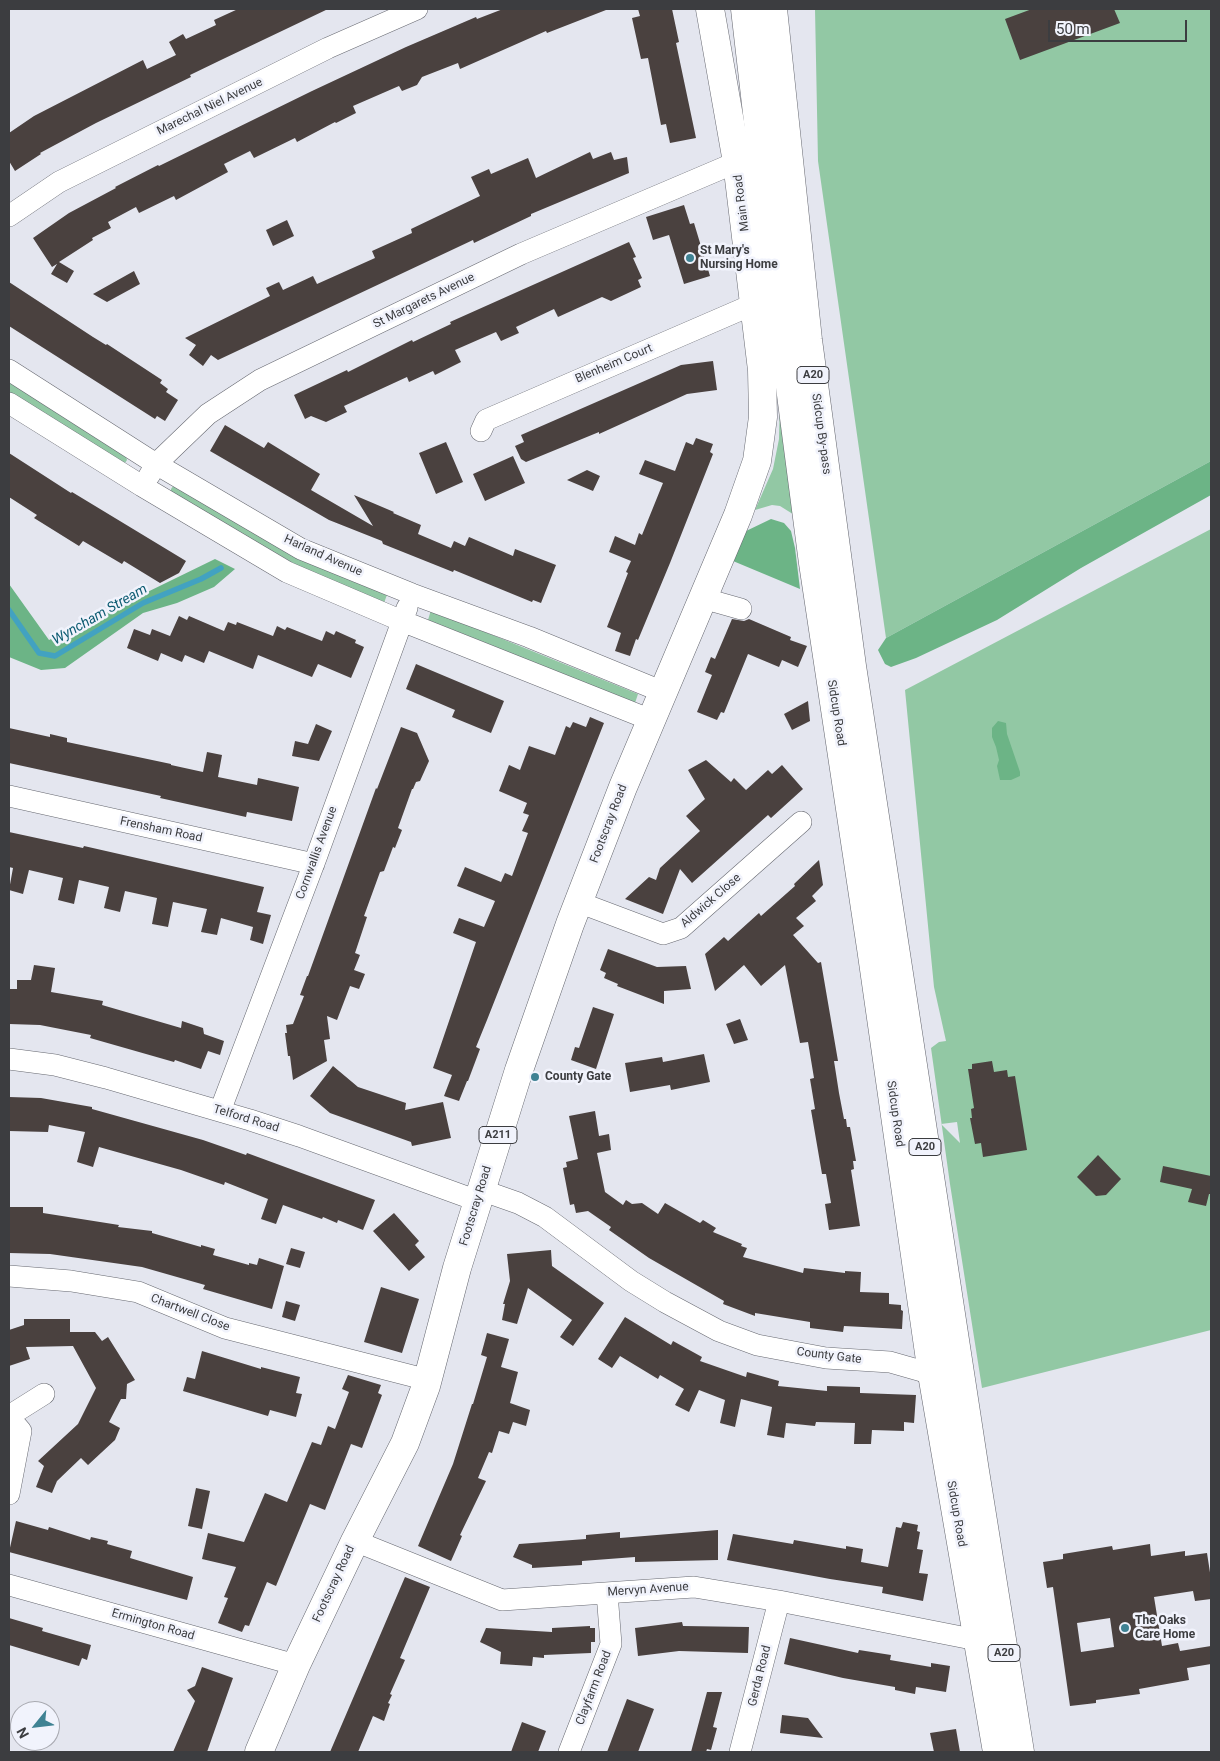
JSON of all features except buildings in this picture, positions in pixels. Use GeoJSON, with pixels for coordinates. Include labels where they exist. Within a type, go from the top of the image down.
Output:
{"type":"FeatureCollection","features":[{"type":"Feature","properties":{"kind":"main road","name":"Main Road"},"geometry":{"type":"LineString","coordinates":[[710,9],[737,162],[762,370],[762,417],[757,461],[738,515]]}},
{"type":"Feature","properties":{"kind":"main road","name":"Sidcup By-pass"},"geometry":{"type":"LineString","coordinates":[[745,9],[778,295],[813,563]]}},
{"type":"Feature","properties":{"kind":"main road","name":"Sidcup By-pass"},"geometry":{"type":"LineString","coordinates":[[773,9],[808,340],[864,740]]}},
{"type":"Feature","properties":{"kind":"main road","name":"Footscray Road"},"geometry":{"type":"LineString","coordinates":[[259,1752],[296,1665],[355,1541],[405,1443],[428,1380],[457,1268],[518,1070],[578,902],[651,720],[738,515]]}},
{"type":"Feature","properties":{"kind":"main road","name":"Sidcup Road"},"geometry":{"type":"LineString","coordinates":[[813,563],[932,1374],[997,1752]]}},
{"type":"Feature","properties":{"kind":"main road","name":"Sidcup Road"},"geometry":{"type":"LineString","coordinates":[[864,740],[975,1471],[1020,1752]]}},
{"type":"Feature","properties":{"kind":"street","name":"Marechal Niel Avenue"},"geometry":{"type":"LineString","coordinates":[[9,216],[59,182],[328,48],[417,9]]}},
{"type":"Feature","properties":{"kind":"street","name":"St Margarets Avenue"},"geometry":{"type":"LineString","coordinates":[[142,486],[156,464],[208,414],[260,380],[521,254],[737,162]]}},
{"type":"Feature","properties":{"kind":"street","name":"Blenheim Court"},"geometry":{"type":"LineString","coordinates":[[481,431],[486,420],[754,304]]}},
{"type":"Feature","properties":{"kind":"street","name":"Harland Avenue"},"geometry":{"type":"LineString","coordinates":[[9,370],[156,464],[301,549],[663,692]]}},
{"type":"Feature","properties":{"kind":"street"},"geometry":{"type":"LineString","coordinates":[[9,403],[142,486],[287,572],[402,621],[651,720]]}},
{"type":"Feature","properties":{"kind":"street","name":"Cornwallis Avenue"},"geometry":{"type":"LineString","coordinates":[[220,1111],[314,864],[412,594]]}},
{"type":"Feature","properties":{"kind":"street"},"geometry":{"type":"LineString","coordinates":[[702,598],[741,609]]}},
{"type":"Feature","properties":{"kind":"street","name":"Frensham Road"},"geometry":{"type":"LineString","coordinates":[[9,796],[314,864]]}},
{"type":"Feature","properties":{"kind":"street","name":"Aldwick Close"},"geometry":{"type":"LineString","coordinates":[[578,902],[662,934],[681,928],[801,822]]}},
{"type":"Feature","properties":{"kind":"street","name":"Telford Road"},"geometry":{"type":"LineString","coordinates":[[9,1059],[55,1065],[220,1111],[480,1196]]}},
{"type":"Feature","properties":{"kind":"street","name":"County Gate"},"geometry":{"type":"LineString","coordinates":[[480,1196],[518,1203],[545,1217],[638,1285],[719,1331],[757,1345],[801,1354],[831,1359],[890,1362],[932,1374]]}},
{"type":"Feature","properties":{"kind":"street","name":"Chartwell Close"},"geometry":{"type":"LineString","coordinates":[[9,1276],[71,1280],[138,1292],[225,1328],[428,1380]]}},
{"type":"Feature","properties":{"kind":"street","name":"County Gate"},"geometry":{"type":"LineString","coordinates":[[890,1362],[915,1350],[927,1336]]}},
{"type":"Feature","properties":{"kind":"street"},"geometry":{"type":"LineString","coordinates":[[9,1494],[21,1431],[9,1416],[44,1394]]}},
{"type":"Feature","properties":{"kind":"street","name":"Mervyn Avenue"},"geometry":{"type":"LineString","coordinates":[[355,1541],[502,1600],[694,1587],[779,1601],[977,1640]]}},
{"type":"Feature","properties":{"kind":"street","name":"Ermington Road"},"geometry":{"type":"LineString","coordinates":[[9,1585],[296,1665]]}},
{"type":"Feature","properties":{"kind":"street","name":"Clayfarm Road"},"geometry":{"type":"LineString","coordinates":[[569,1752],[611,1644],[607,1593]]}},
{"type":"Feature","properties":{"kind":"street","name":"Gerda Road"},"geometry":{"type":"LineString","coordinates":[[740,1752],[779,1601]]}},
{"type":"Feature","properties":{"kind":"green space"},"geometry":{"type":"Polygon","coordinates":[[[815,9],[1211,9],[1211,461],[886,638],[818,161],[815,9]]]}},
{"type":"Feature","properties":{"kind":"green space"},"geometry":{"type":"Polygon","coordinates":[[[9,380],[126,456],[127,460],[125,463],[9,393],[9,380]]]}},
{"type":"Feature","properties":{"kind":"green space"},"geometry":{"type":"Polygon","coordinates":[[[780,399],[796,516],[780,506],[772,505],[755,510],[773,469],[779,439],[780,399]]]}},
{"type":"Feature","properties":{"kind":"green space"},"geometry":{"type":"Polygon","coordinates":[[[1211,461],[1211,495],[1081,568],[997,620],[916,658],[891,667],[885,664],[878,650],[886,638],[1211,461]]]}},
{"type":"Feature","properties":{"kind":"green space"},"geometry":{"type":"Polygon","coordinates":[[[174,485],[388,592],[384,603],[319,578],[171,493],[174,485]]]}},
{"type":"Feature","properties":{"kind":"green space"},"geometry":{"type":"Polygon","coordinates":[[[771,519],[784,523],[791,531],[800,589],[733,561],[744,532],[771,519]]]}},
{"type":"Feature","properties":{"kind":"green space"},"geometry":{"type":"Polygon","coordinates":[[[1211,529],[1211,1330],[982,1388],[942,1125],[960,1143],[957,1122],[942,1124],[931,1048],[939,1042],[946,1041],[934,987],[905,690],[1211,529]]]}},
{"type":"Feature","properties":{"kind":"green space"},"geometry":{"type":"Polygon","coordinates":[[[215,559],[235,569],[214,587],[177,603],[143,613],[65,668],[41,670],[9,657],[9,584],[49,640],[215,559]]]}},
{"type":"Feature","properties":{"kind":"green space"},"geometry":{"type":"Polygon","coordinates":[[[431,610],[638,694],[635,703],[428,620],[431,610]]]}},
{"type":"Feature","properties":{"kind":"green space"},"geometry":{"type":"Polygon","coordinates":[[[998,721],[1006,723],[1007,734],[1020,772],[1020,776],[1011,780],[1000,780],[997,766],[999,760],[992,737],[992,728],[998,721]]]}},
{"type":"Feature","properties":{"kind":"waterway","name":"Wyncham Stream"},"geometry":{"type":"LineString","coordinates":[[9,610],[39,653],[55,656],[143,603],[201,579],[221,568]]}},
{"type":"Feature","properties":{"kind":"place","name":"St Mary's Nursing Home"},"geometry":{"type":"Point","coordinates":[690,258]}},
{"type":"Feature","properties":{"kind":"place","name":"County Gate"},"geometry":{"type":"Point","coordinates":[535,1077]}},
{"type":"Feature","properties":{"kind":"place","name":"The Oaks Care Home"},"geometry":{"type":"Point","coordinates":[1125,1628]}}]}
